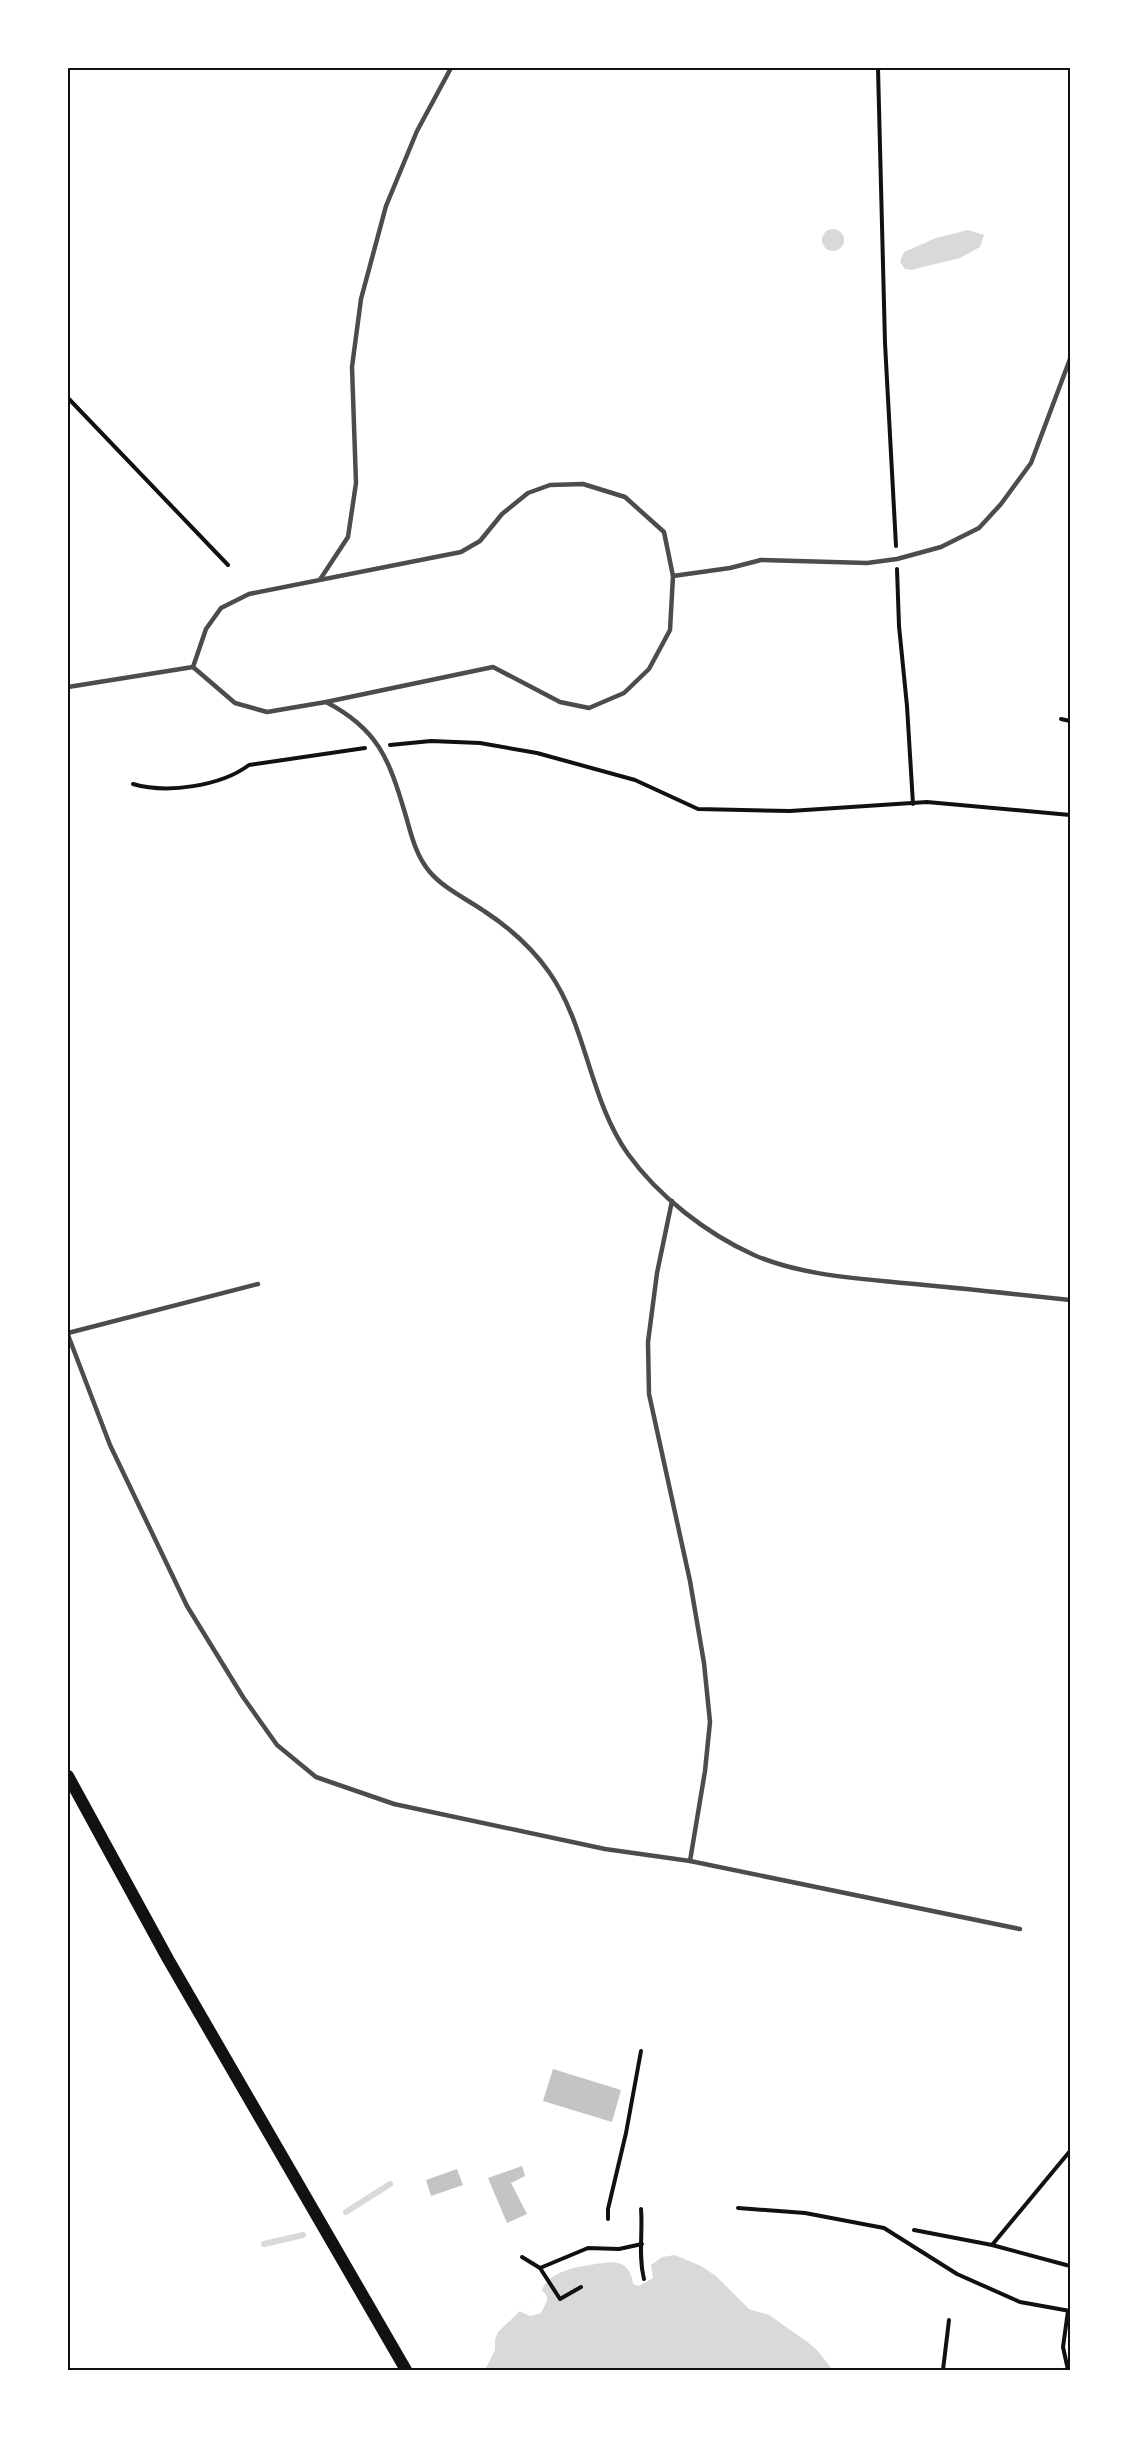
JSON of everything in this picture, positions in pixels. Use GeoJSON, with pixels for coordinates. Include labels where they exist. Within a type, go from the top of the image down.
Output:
{"type":"FeatureCollection","features":[{"type":"Feature","properties":{"kind":"main road"},"geometry":{"type":"LineString","coordinates":[[68,1776],[168,1959],[406,2370]]}},
{"type":"Feature","properties":{"kind":"lane"},"geometry":{"type":"LineString","coordinates":[[321,578],[348,537],[356,483],[352,367],[361,299],[386,206],[417,131],[451,68]]}},
{"type":"Feature","properties":{"kind":"lane"},"geometry":{"type":"LineString","coordinates":[[673,576],[730,568],[761,560],[867,563],[897,559],[941,547],[979,528],[1001,504],[1031,463],[1071,359]]}},
{"type":"Feature","properties":{"kind":"lane"},"geometry":{"type":"LineString","coordinates":[[583,484],[625,497],[664,532],[673,576],[670,630],[649,669],[624,693],[589,708],[560,702],[493,667],[267,712],[235,704],[193,667],[206,629],[221,608],[249,594],[461,552],[480,541],[502,514],[528,493],[550,485],[583,484]]}},
{"type":"Feature","properties":{"kind":"lane"},"geometry":{"type":"LineString","coordinates":[[68,687],[193,667]]}},
{"type":"Feature","properties":{"kind":"lane"},"geometry":{"type":"LineString","coordinates":[[326,702],[346,713],[366,729],[380,746],[405,812],[414,845],[428,870],[449,890],[486,912],[515,936],[549,972],[573,1018],[594,1083],[609,1120],[628,1154],[672,1201],[716,1234],[755,1255],[785,1265],[844,1277],[1071,1300]]}},
{"type":"Feature","properties":{"kind":"lane"},"geometry":{"type":"LineString","coordinates":[[672,1201],[657,1273],[648,1342],[649,1394],[690,1581],[704,1663],[710,1722],[705,1771],[690,1861]]}},
{"type":"Feature","properties":{"kind":"lane"},"geometry":{"type":"LineString","coordinates":[[258,1284],[68,1334],[110,1445],[188,1606],[243,1697],[277,1745],[316,1777],[394,1804],[605,1849],[690,1861],[1020,1929]]}},
{"type":"Feature","properties":{"kind":"path"},"geometry":{"type":"LineString","coordinates":[[878,68],[885,332],[899,626],[913,804]]}},
{"type":"Feature","properties":{"kind":"path"},"geometry":{"type":"LineString","coordinates":[[68,398],[228,565]]}},
{"type":"Feature","properties":{"kind":"path"},"geometry":{"type":"LineString","coordinates":[[1061,719],[1071,721]]}},
{"type":"Feature","properties":{"kind":"path"},"geometry":{"type":"LineString","coordinates":[[133,784],[171,788],[198,785],[226,777],[249,765],[431,741],[480,743],[537,753],[635,780],[699,809],[790,811],[927,802],[1071,815]]}},
{"type":"Feature","properties":{"kind":"path"},"geometry":{"type":"LineString","coordinates":[[608,2218],[641,2051]]}},
{"type":"Feature","properties":{"kind":"path"},"geometry":{"type":"LineString","coordinates":[[992,2245],[1071,2151]]}},
{"type":"Feature","properties":{"kind":"path"},"geometry":{"type":"LineString","coordinates":[[738,2208],[806,2213],[884,2228],[957,2274],[1020,2302],[1069,2311],[1063,2347],[1068,2370]]}},
{"type":"Feature","properties":{"kind":"path"},"geometry":{"type":"LineString","coordinates":[[641,2209],[640,2265],[644,2279]]}},
{"type":"Feature","properties":{"kind":"path"},"geometry":{"type":"LineString","coordinates":[[914,2230],[992,2245],[1071,2266]]}},
{"type":"Feature","properties":{"kind":"path"},"geometry":{"type":"LineString","coordinates":[[540,2268],[588,2248],[619,2248],[642,2244]]}},
{"type":"Feature","properties":{"kind":"path"},"geometry":{"type":"LineString","coordinates":[[522,2257],[540,2268],[560,2299],[581,2287]]}},
{"type":"Feature","properties":{"kind":"path"},"geometry":{"type":"LineString","coordinates":[[943,2370],[949,2320]]}},
{"type":"Feature","properties":{"kind":"shaded area"},"geometry":{"type":"Polygon","coordinates":[[[829,229],[837,229],[844,236],[844,244],[837,251],[829,251],[822,244],[822,236],[829,229]]]}},
{"type":"Feature","properties":{"kind":"shaded area"},"geometry":{"type":"Polygon","coordinates":[[[968,230],[984,235],[980,247],[960,258],[911,270],[905,269],[900,262],[904,252],[936,238],[968,230]]]}},
{"type":"Feature","properties":{"kind":"shaded area"},"geometry":{"type":"Polygon","coordinates":[[[675,2255],[701,2266],[716,2276],[749,2309],[769,2315],[806,2341],[817,2350],[833,2370],[485,2370],[495,2350],[498,2332],[556,2275],[569,2269],[612,2262],[628,2269],[633,2284],[639,2286],[653,2278],[651,2265],[662,2257],[675,2255]]]}},
{"type":"Feature","properties":{"kind":"pier"},"geometry":{"type":"Polygon","coordinates":[[[542,2290],[547,2296],[547,2301],[541,2313],[530,2316],[519,2311],[542,2290]]]}},
{"type":"Feature","properties":{"kind":"building"},"geometry":{"type":"Polygon","coordinates":[[[553,2069],[621,2090],[612,2122],[543,2101],[553,2069]]]}},
{"type":"Feature","properties":{"kind":"building"},"geometry":{"type":"Polygon","coordinates":[[[522,2166],[525,2176],[511,2183],[527,2214],[507,2223],[488,2178],[522,2166]]]}},
{"type":"Feature","properties":{"kind":"building"},"geometry":{"type":"Polygon","coordinates":[[[457,2169],[463,2185],[431,2196],[426,2180],[457,2169]]]}},
{"type":"Feature","properties":{"kind":"waterway"},"geometry":{"type":"LineString","coordinates":[[346,2212],[390,2184]]}},
{"type":"Feature","properties":{"kind":"waterway"},"geometry":{"type":"LineString","coordinates":[[264,2244],[303,2235]]}}]}
